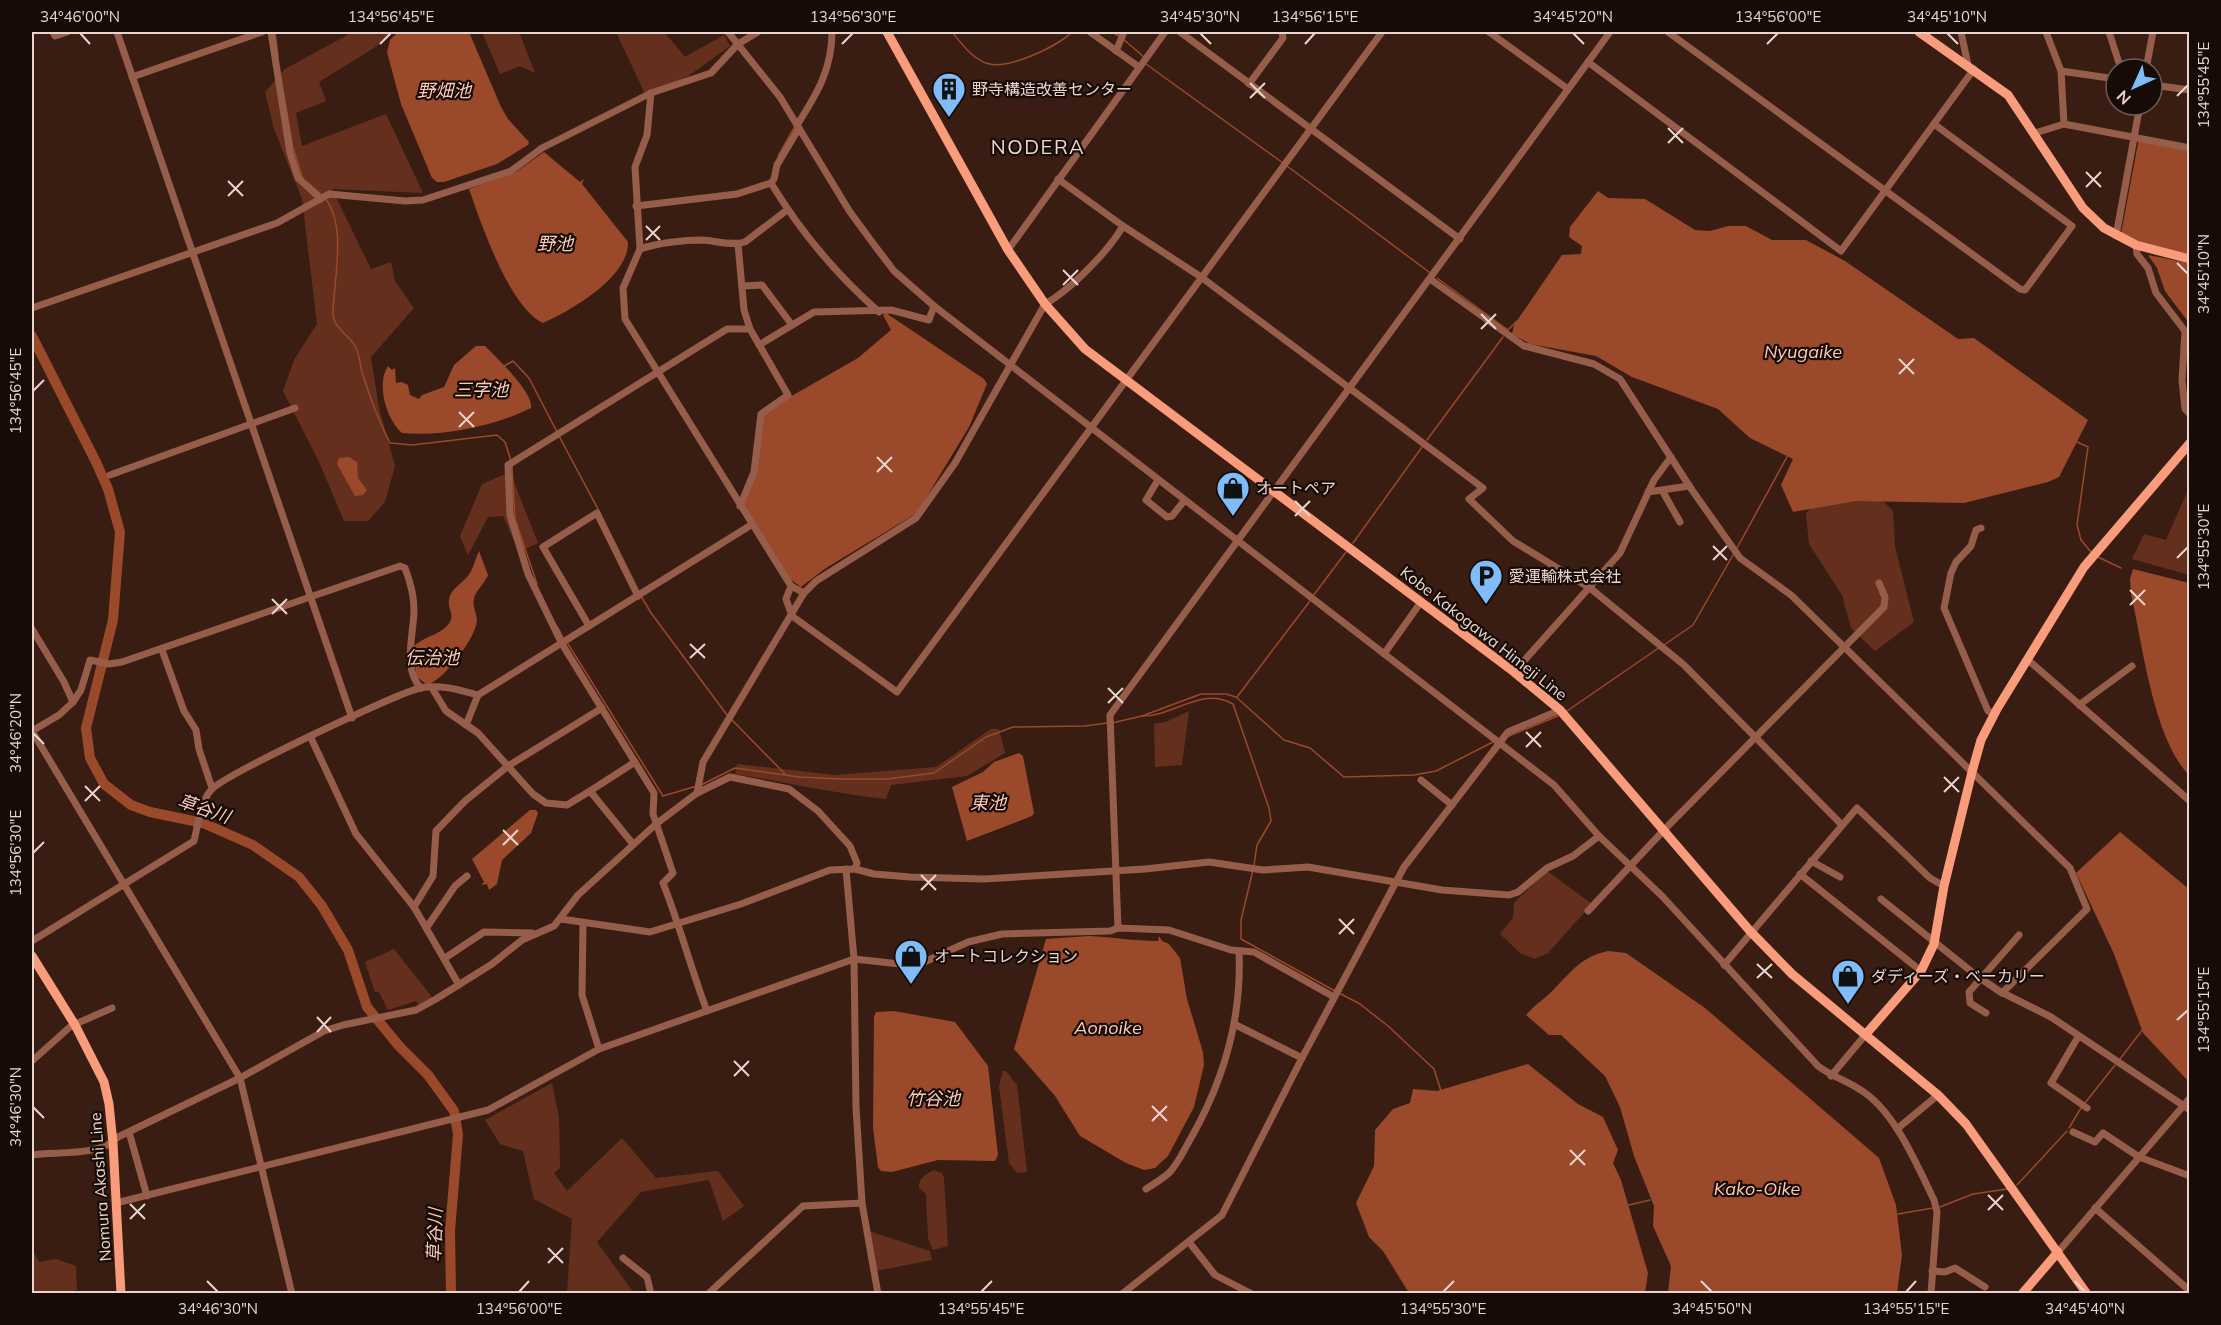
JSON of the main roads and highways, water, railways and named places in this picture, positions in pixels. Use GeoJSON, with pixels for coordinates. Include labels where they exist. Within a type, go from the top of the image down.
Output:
{"type":"FeatureCollection","features":[{"type":"Feature","properties":{"kind":"main road","name":"Kobe Kakogawa Himeji Line"},"geometry":{"type":"LineString","coordinates":[[887,32],[1008,249],[1045,304],[1085,349],[1514,672],[1560,710],[1750,931],[1792,974],[1938,1095],[1966,1124],[2087,1293]]}},
{"type":"Feature","properties":{"kind":"main road"},"geometry":{"type":"LineString","coordinates":[[1919,32],[2008,95],[2083,208],[2116,236],[2136,245],[2190,259]]}},
{"type":"Feature","properties":{"kind":"main road"},"geometry":{"type":"LineString","coordinates":[[1866,1034],[1921,970],[1934,944],[1944,886],[1972,772],[1981,740],[1994,714],[2091,558],[2190,442]]}},
{"type":"Feature","properties":{"kind":"main road","name":"Nomura Akashi Line"},"geometry":{"type":"LineString","coordinates":[[32,956],[75,1025],[104,1082],[113,1143],[121,1293]]}},
{"type":"Feature","properties":{"kind":"main road"},"geometry":{"type":"LineString","coordinates":[[2022,1293],[2058,1252]]}},
{"type":"Feature","properties":{"kind":"water","name":"野畑池"},"geometry":{"type":"Polygon","coordinates":[[[398,32],[469,32],[501,107],[508,119],[529,142],[528,145],[497,164],[444,182],[437,182],[432,178],[401,104],[387,52],[390,40],[398,32]]]}},
{"type":"Feature","properties":{"kind":"water"},"geometry":{"type":"Polygon","coordinates":[[[2139,138],[2189,151],[2189,255],[2151,247],[2121,234],[2139,138]]]}},
{"type":"Feature","properties":{"kind":"water","name":"野池"},"geometry":{"type":"Polygon","coordinates":[[[544,152],[580,182],[584,179],[582,184],[628,242],[626,255],[609,280],[583,301],[543,323],[531,314],[508,283],[489,242],[469,189],[516,172],[544,152]]]}},
{"type":"Feature","properties":{"kind":"water","name":"Nyugaike"},"geometry":{"type":"Polygon","coordinates":[[[1598,191],[1608,198],[1645,199],[1695,230],[1710,231],[1728,226],[1746,226],[1772,240],[1806,240],[1845,261],[1958,339],[1974,338],[2088,420],[2059,477],[2048,482],[1964,503],[1856,501],[1793,512],[1781,485],[1793,459],[1750,438],[1718,409],[1632,377],[1596,356],[1530,344],[1512,334],[1514,325],[1562,255],[1581,254],[1582,246],[1569,237],[1570,227],[1598,191]]]}},
{"type":"Feature","properties":{"kind":"water"},"geometry":{"type":"Polygon","coordinates":[[[2148,255],[2189,263],[2189,323],[2165,291],[2157,268],[2148,255]]]}},
{"type":"Feature","properties":{"kind":"water"},"geometry":{"type":"Polygon","coordinates":[[[886,313],[984,379],[987,384],[969,427],[917,513],[826,568],[801,587],[790,579],[744,506],[763,416],[788,398],[858,358],[891,330],[883,315],[886,313]]]}},
{"type":"Feature","properties":{"kind":"water","name":"三字池"},"geometry":{"type":"Polygon","coordinates":[[[476,346],[485,346],[521,385],[527,394],[531,408],[501,420],[468,429],[418,434],[402,433],[391,419],[384,401],[383,382],[388,366],[392,370],[395,368],[396,383],[402,382],[408,385],[410,395],[419,399],[422,395],[444,387],[454,365],[476,346]]]}},
{"type":"Feature","properties":{"kind":"water"},"geometry":{"type":"Polygon","coordinates":[[[349,457],[357,462],[358,478],[367,490],[363,495],[355,496],[337,464],[339,458],[349,457]]]}},
{"type":"Feature","properties":{"kind":"water","name":"伝治池"},"geometry":{"type":"Polygon","coordinates":[[[479,551],[488,575],[474,598],[477,621],[475,629],[458,658],[434,682],[427,685],[416,676],[414,646],[443,629],[450,622],[452,616],[450,595],[469,574],[479,551]]]}},
{"type":"Feature","properties":{"kind":"water"},"geometry":{"type":"Polygon","coordinates":[[[2133,569],[2189,583],[2189,775],[2166,738],[2151,690],[2131,594],[2130,579],[2133,569]]]}},
{"type":"Feature","properties":{"kind":"water","name":"東池"},"geometry":{"type":"Polygon","coordinates":[[[1019,753],[1023,756],[1034,813],[1032,816],[967,841],[952,787],[983,772],[994,762],[1019,753]]]}},
{"type":"Feature","properties":{"kind":"water"},"geometry":{"type":"Polygon","coordinates":[[[530,810],[536,810],[538,813],[531,833],[502,860],[497,884],[489,890],[487,884],[481,885],[484,882],[472,859],[530,810]]]}},
{"type":"Feature","properties":{"kind":"water"},"geometry":{"type":"Polygon","coordinates":[[[2120,832],[2189,889],[2189,1082],[2143,1033],[2114,954],[2076,873],[2120,832]]]}},
{"type":"Feature","properties":{"kind":"water","name":"Aonoike"},"geometry":{"type":"Polygon","coordinates":[[[1089,936],[1158,941],[1159,936],[1180,958],[1187,999],[1203,1052],[1204,1065],[1194,1107],[1168,1156],[1155,1168],[1144,1170],[1126,1163],[1080,1136],[1055,1096],[1014,1049],[1046,939],[1089,936]]]}},
{"type":"Feature","properties":{"kind":"water","name":"Kako-Oike"},"geometry":{"type":"Polygon","coordinates":[[[1608,951],[1626,953],[1705,1008],[1879,1158],[1896,1205],[1902,1255],[1897,1293],[1668,1293],[1671,1266],[1653,1226],[1654,1206],[1634,1156],[1620,1107],[1605,1076],[1561,1035],[1549,1035],[1526,1015],[1578,965],[1608,951]]]}},
{"type":"Feature","properties":{"kind":"water","name":"竹谷池"},"geometry":{"type":"Polygon","coordinates":[[[894,1011],[955,1022],[988,1066],[998,1155],[995,1161],[938,1160],[892,1172],[881,1171],[878,1167],[873,1128],[874,1017],[876,1012],[894,1011]]]}},
{"type":"Feature","properties":{"kind":"water"},"geometry":{"type":"Polygon","coordinates":[[[1528,1064],[1578,1104],[1603,1117],[1618,1150],[1613,1163],[1621,1180],[1648,1273],[1645,1293],[1409,1293],[1383,1251],[1369,1237],[1356,1203],[1374,1166],[1375,1130],[1393,1109],[1410,1103],[1413,1089],[1437,1091],[1528,1064]]]}},
{"type":"Feature","properties":{"kind":"waterway"},"geometry":{"type":"LineString","coordinates":[[275,32],[278,56]]}},
{"type":"Feature","properties":{"kind":"waterway"},"geometry":{"type":"LineString","coordinates":[[952,32],[976,58],[995,65],[1032,56],[1056,44],[1072,32]]}},
{"type":"Feature","properties":{"kind":"waterway"},"geometry":{"type":"LineString","coordinates":[[1112,32],[1119,36]]}},
{"type":"Feature","properties":{"kind":"waterway"},"geometry":{"type":"LineString","coordinates":[[1123,39],[1144,57]]}},
{"type":"Feature","properties":{"kind":"waterway"},"geometry":{"type":"LineString","coordinates":[[1146,64],[1283,163]]}},
{"type":"Feature","properties":{"kind":"waterway"},"geometry":{"type":"LineString","coordinates":[[284,96],[293,148],[303,179]]}},
{"type":"Feature","properties":{"kind":"waterway"},"geometry":{"type":"LineString","coordinates":[[778,156],[795,126]]}},
{"type":"Feature","properties":{"kind":"waterway"},"geometry":{"type":"LineString","coordinates":[[1287,166],[1429,272]]}},
{"type":"Feature","properties":{"kind":"waterway"},"geometry":{"type":"LineString","coordinates":[[307,182],[322,195]]}},
{"type":"Feature","properties":{"kind":"waterway"},"geometry":{"type":"LineString","coordinates":[[325,198],[336,223],[338,253],[333,317],[338,327],[356,348],[378,418],[390,443],[412,445],[497,435],[505,442],[511,461]]}},
{"type":"Feature","properties":{"kind":"waterway"},"geometry":{"type":"LineString","coordinates":[[1437,278],[1508,330],[1517,321]]}},
{"type":"Feature","properties":{"kind":"waterway","name":"草谷川"},"geometry":{"type":"LineString","coordinates":[[32,336],[96,462],[108,489],[120,532],[113,620],[86,728],[90,758],[104,784],[131,805],[150,812],[203,823],[253,845],[299,877],[322,906],[348,950],[367,1007],[399,1046],[428,1075],[454,1111],[458,1134],[450,1231],[451,1294]]}},
{"type":"Feature","properties":{"kind":"waterway"},"geometry":{"type":"LineString","coordinates":[[1427,440],[1503,337]]}},
{"type":"Feature","properties":{"kind":"waterway"},"geometry":{"type":"LineString","coordinates":[[504,366],[513,361],[529,378],[557,432]]}},
{"type":"Feature","properties":{"kind":"waterway"},"geometry":{"type":"LineString","coordinates":[[559,436],[599,511]]}},
{"type":"Feature","properties":{"kind":"waterway"},"geometry":{"type":"LineString","coordinates":[[2075,441],[2088,447],[2077,525],[2081,540],[2091,552]]}},
{"type":"Feature","properties":{"kind":"waterway"},"geometry":{"type":"LineString","coordinates":[[1353,543],[1422,447]]}},
{"type":"Feature","properties":{"kind":"waterway"},"geometry":{"type":"LineString","coordinates":[[1737,548],[1788,455]]}},
{"type":"Feature","properties":{"kind":"waterway"},"geometry":{"type":"LineString","coordinates":[[512,466],[515,519],[537,584]]}},
{"type":"Feature","properties":{"kind":"waterway"},"geometry":{"type":"LineString","coordinates":[[1313,596],[1346,552]]}},
{"type":"Feature","properties":{"kind":"waterway"},"geometry":{"type":"LineString","coordinates":[[1664,645],[1693,625],[1733,555]]}},
{"type":"Feature","properties":{"kind":"waterway"},"geometry":{"type":"LineString","coordinates":[[2098,557],[2121,568]]}},
{"type":"Feature","properties":{"kind":"waterway"},"geometry":{"type":"LineString","coordinates":[[641,596],[651,613],[727,715]]}},
{"type":"Feature","properties":{"kind":"waterway"},"geometry":{"type":"LineString","coordinates":[[1237,697],[1310,601]]}},
{"type":"Feature","properties":{"kind":"waterway"},"geometry":{"type":"LineString","coordinates":[[557,626],[563,637]]}},
{"type":"Feature","properties":{"kind":"waterway"},"geometry":{"type":"LineString","coordinates":[[568,644],[663,796],[697,786]]}},
{"type":"Feature","properties":{"kind":"waterway"},"geometry":{"type":"LineString","coordinates":[[1567,711],[1660,647]]}},
{"type":"Feature","properties":{"kind":"waterway"},"geometry":{"type":"LineString","coordinates":[[1112,723],[1142,716],[1201,694],[1226,694],[1236,697],[1284,740],[1310,748],[1344,777],[1414,775],[1436,771],[1493,742]]}},
{"type":"Feature","properties":{"kind":"waterway"},"geometry":{"type":"LineString","coordinates":[[1143,716],[1166,712],[1188,703],[1210,698],[1222,699],[1233,704],[1269,808],[1271,821],[1257,845],[1254,865]]}},
{"type":"Feature","properties":{"kind":"waterway"},"geometry":{"type":"LineString","coordinates":[[1509,736],[1558,716]]}},
{"type":"Feature","properties":{"kind":"waterway"},"geometry":{"type":"LineString","coordinates":[[732,720],[785,774]]}},
{"type":"Feature","properties":{"kind":"waterway"},"geometry":{"type":"LineString","coordinates":[[701,785],[735,768],[799,777],[841,779],[887,779],[934,773],[986,737],[1013,727],[1085,726],[1107,723]]}},
{"type":"Feature","properties":{"kind":"waterway"},"geometry":{"type":"LineString","coordinates":[[1253,870],[1241,920],[1241,939],[1335,991]]}},
{"type":"Feature","properties":{"kind":"waterway"},"geometry":{"type":"LineString","coordinates":[[1339,993],[1360,1004],[1388,1026],[1434,1069],[1441,1091]]}},
{"type":"Feature","properties":{"kind":"waterway"},"geometry":{"type":"LineString","coordinates":[[2120,1059],[2143,1029]]}},
{"type":"Feature","properties":{"kind":"waterway"},"geometry":{"type":"LineString","coordinates":[[2085,1103],[2115,1065]]}},
{"type":"Feature","properties":{"kind":"waterway"},"geometry":{"type":"LineString","coordinates":[[2069,1128],[2081,1108]]}},
{"type":"Feature","properties":{"kind":"waterway"},"geometry":{"type":"LineString","coordinates":[[2017,1185],[2067,1131]]}},
{"type":"Feature","properties":{"kind":"waterway"},"geometry":{"type":"LineString","coordinates":[[1940,1207],[1973,1194],[2007,1189]]}},
{"type":"Feature","properties":{"kind":"waterway"},"geometry":{"type":"LineString","coordinates":[[1629,1205],[1650,1200]]}},
{"type":"Feature","properties":{"kind":"waterway"},"geometry":{"type":"LineString","coordinates":[[1898,1214],[1933,1208]]}},
{"type":"Feature","properties":{"kind":"place","name":"野寺構造改善センター"},"geometry":{"type":"Point","coordinates":[949,118]}},
{"type":"Feature","properties":{"kind":"place","name":"オートペア"},"geometry":{"type":"Point","coordinates":[1233,517]}},
{"type":"Feature","properties":{"kind":"place","name":"愛運輸株式会社"},"geometry":{"type":"Point","coordinates":[1486,605]}},
{"type":"Feature","properties":{"kind":"place","name":"オートコレクション"},"geometry":{"type":"Point","coordinates":[911,985]}},
{"type":"Feature","properties":{"kind":"place","name":"ダディーズ・ベーカリー"},"geometry":{"type":"Point","coordinates":[1848,1005]}},
{"type":"Feature","properties":{"kind":"district","name":"NODERA"},"geometry":{"type":"Point","coordinates":[1038,147]}}]}
